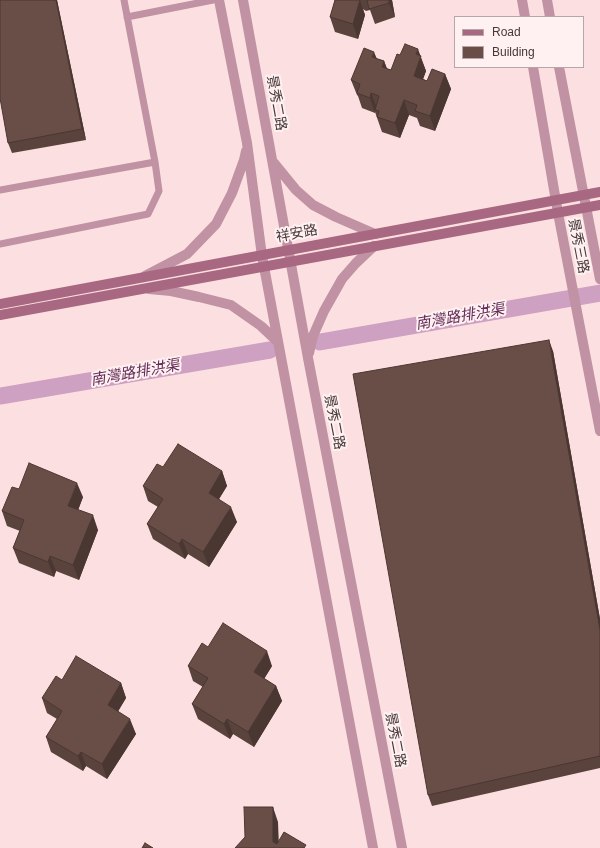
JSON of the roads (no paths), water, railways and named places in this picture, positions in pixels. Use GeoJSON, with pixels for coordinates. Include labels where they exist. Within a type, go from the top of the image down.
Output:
{"type":"FeatureCollection","features":[{"type":"Feature","properties":{"kind":"main road","name":"祥安路"},"geometry":{"type":"LineString","coordinates":[[0,304],[600,192]]}},
{"type":"Feature","properties":{"kind":"main road","name":"祥安路"},"geometry":{"type":"LineString","coordinates":[[0,315],[600,205]]}},
{"type":"Feature","properties":{"kind":"street"},"geometry":{"type":"LineString","coordinates":[[219,0],[247,143],[262,256],[373,848]]}},
{"type":"Feature","properties":{"kind":"street","name":"景秀二路"},"geometry":{"type":"LineString","coordinates":[[244,0],[290,262],[402,848]]}},
{"type":"Feature","properties":{"kind":"street"},"geometry":{"type":"LineString","coordinates":[[522,0],[525,16]]}},
{"type":"Feature","properties":{"kind":"street"},"geometry":{"type":"LineString","coordinates":[[547,0],[550,16]]}},
{"type":"Feature","properties":{"kind":"street","name":"景秀三路"},"geometry":{"type":"LineString","coordinates":[[533,68],[555,200],[600,431]]}},
{"type":"Feature","properties":{"kind":"street","name":"景秀三路"},"geometry":{"type":"LineString","coordinates":[[559,68],[600,279]]}},
{"type":"Feature","properties":{"kind":"street"},"geometry":{"type":"LineString","coordinates":[[144,276],[187,254],[216,224],[232,193],[244,160],[247,143]]}},
{"type":"Feature","properties":{"kind":"street"},"geometry":{"type":"LineString","coordinates":[[272,162],[296,190],[313,205],[375,234]]}},
{"type":"Feature","properties":{"kind":"street"},"geometry":{"type":"LineString","coordinates":[[308,358],[312,336],[342,279],[356,262],[374,246]]}},
{"type":"Feature","properties":{"kind":"street"},"geometry":{"type":"LineString","coordinates":[[145,288],[192,295],[231,305],[262,326],[278,342]]}},
{"type":"Feature","properties":{"kind":"lane"},"geometry":{"type":"LineString","coordinates":[[0,244],[148,214],[158,191],[155,162],[124,0]]}},
{"type":"Feature","properties":{"kind":"lane"},"geometry":{"type":"LineString","coordinates":[[127,17],[213,0]]}},
{"type":"Feature","properties":{"kind":"lane"},"geometry":{"type":"LineString","coordinates":[[0,190],[155,162]]}},
{"type":"Feature","properties":{"kind":"waterway","name":"南灣路排洪渠"},"geometry":{"type":"LineString","coordinates":[[320,342],[600,293]]}},
{"type":"Feature","properties":{"kind":"waterway","name":"南灣路排洪渠"},"geometry":{"type":"LineString","coordinates":[[0,396],[270,350]]}}]}
